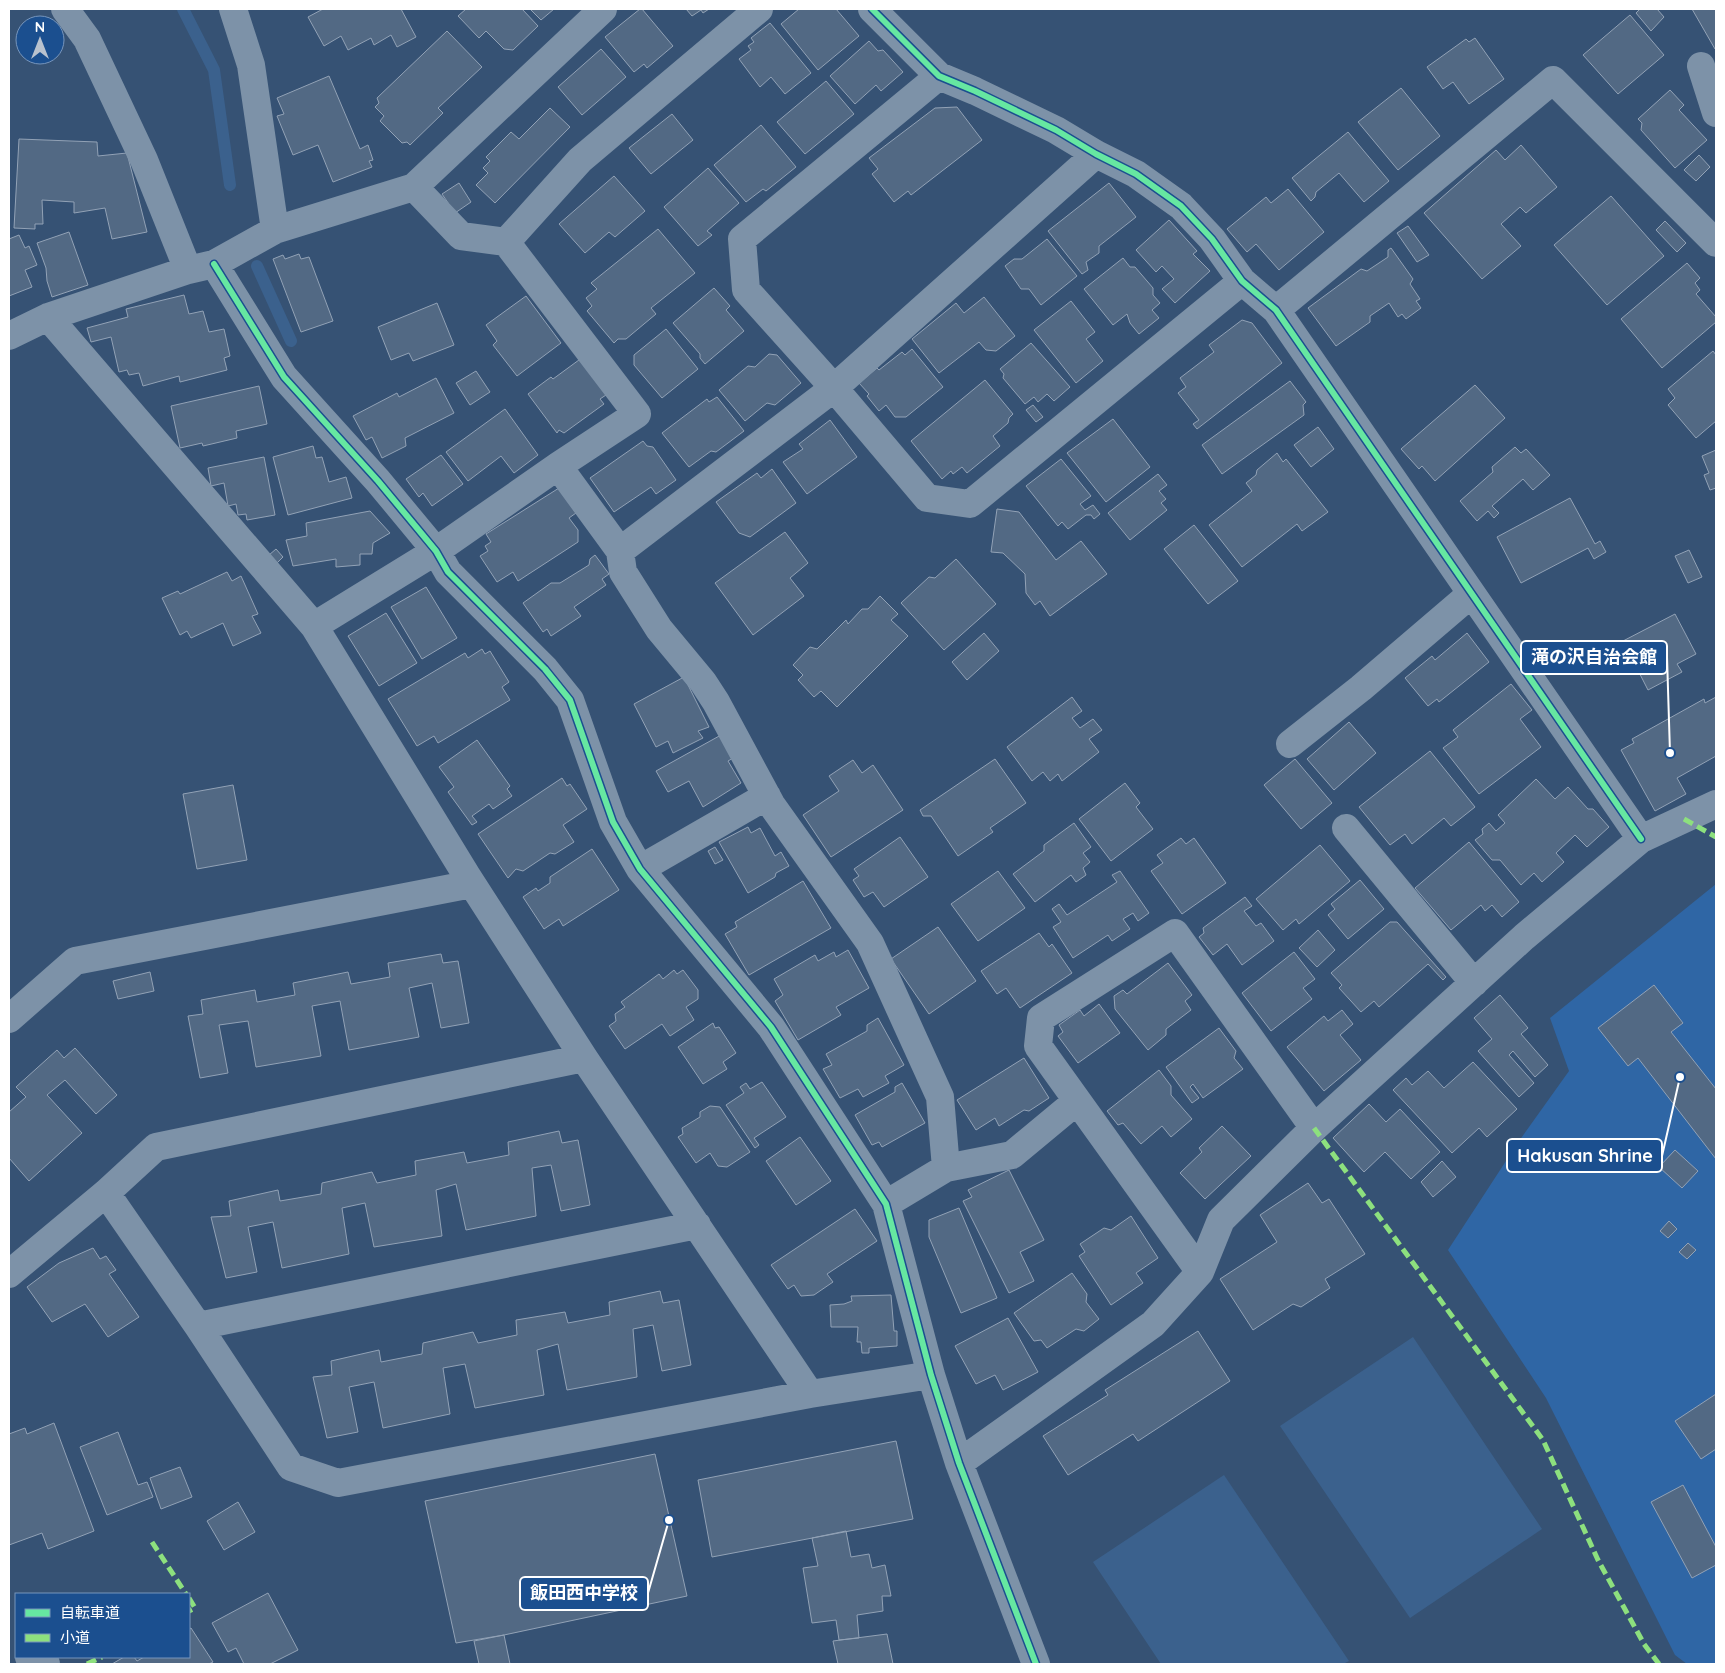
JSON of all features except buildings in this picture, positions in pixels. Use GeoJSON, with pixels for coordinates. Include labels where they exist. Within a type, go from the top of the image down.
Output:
{"type":"FeatureCollection","features":[{"type":"Feature","properties":{"kind":"street"},"geometry":{"type":"LineString","coordinates":[[65,9],[87,39],[144,160],[188,270]]}},
{"type":"Feature","properties":{"kind":"street"},"geometry":{"type":"LineString","coordinates":[[233,9],[251,65],[275,230]]}},
{"type":"Feature","properties":{"kind":"street"},"geometry":{"type":"LineString","coordinates":[[9,336],[48,317],[188,270],[214,264],[275,230],[414,187],[603,9]]}},
{"type":"Feature","properties":{"kind":"street"},"geometry":{"type":"LineString","coordinates":[[506,242],[580,160],[759,9]]}},
{"type":"Feature","properties":{"kind":"street"},"geometry":{"type":"LineString","coordinates":[[872,9],[939,76],[1056,130],[1096,154],[1136,174],[1181,206],[1212,239],[1242,282],[1276,310],[1641,839]]}},
{"type":"Feature","properties":{"kind":"street"},"geometry":{"type":"LineString","coordinates":[[1701,66],[1716,113]]}},
{"type":"Feature","properties":{"kind":"street"},"geometry":{"type":"LineString","coordinates":[[939,76],[742,239],[746,290],[834,388],[927,498],[970,504],[1242,282]]}},
{"type":"Feature","properties":{"kind":"street"},"geometry":{"type":"LineString","coordinates":[[1276,310],[1554,80],[1716,243]]}},
{"type":"Feature","properties":{"kind":"street"},"geometry":{"type":"LineString","coordinates":[[620,551],[834,388],[1096,154]]}},
{"type":"Feature","properties":{"kind":"street"},"geometry":{"type":"LineString","coordinates":[[314,626],[436,551],[558,466],[637,414],[506,242],[461,236],[414,187]]}},
{"type":"Feature","properties":{"kind":"street"},"geometry":{"type":"LineString","coordinates":[[214,264],[284,377],[378,481],[436,551],[448,572],[545,669],[570,700],[613,822],[640,869],[771,1027],[886,1204],[931,1375],[959,1463],[1036,1664]]}},
{"type":"Feature","properties":{"kind":"street"},"geometry":{"type":"LineString","coordinates":[[48,317],[314,626],[472,884],[584,1058],[810,1394]]}},
{"type":"Feature","properties":{"kind":"street"},"geometry":{"type":"LineString","coordinates":[[558,466],[620,551],[623,572],[659,629],[703,682],[716,702],[767,796],[870,943],[940,1097],[946,1168]]}},
{"type":"Feature","properties":{"kind":"street"},"geometry":{"type":"LineString","coordinates":[[1290,744],[1361,688],[1456,609],[1471,594]]}},
{"type":"Feature","properties":{"kind":"street"},"geometry":{"type":"LineString","coordinates":[[640,869],[767,796]]}},
{"type":"Feature","properties":{"kind":"street"},"geometry":{"type":"LineString","coordinates":[[959,1463],[1153,1324],[1200,1272],[1221,1220],[1314,1128],[1524,937],[1641,839],[1716,804]]}},
{"type":"Feature","properties":{"kind":"street"},"geometry":{"type":"LineString","coordinates":[[1346,828],[1474,983]]}},
{"type":"Feature","properties":{"kind":"street"},"geometry":{"type":"LineString","coordinates":[[9,1019],[75,961],[472,884]]}},
{"type":"Feature","properties":{"kind":"street"},"geometry":{"type":"LineString","coordinates":[[1200,1272],[1038,1046],[1042,1018],[1175,932],[1314,1128]]}},
{"type":"Feature","properties":{"kind":"street"},"geometry":{"type":"LineString","coordinates":[[9,1274],[106,1193],[156,1147],[584,1058]]}},
{"type":"Feature","properties":{"kind":"street"},"geometry":{"type":"LineString","coordinates":[[886,1204],[946,1168],[1012,1155],[1077,1101]]}},
{"type":"Feature","properties":{"kind":"street"},"geometry":{"type":"LineString","coordinates":[[106,1193],[198,1326],[291,1467],[338,1482],[810,1394],[931,1375]]}},
{"type":"Feature","properties":{"kind":"street"},"geometry":{"type":"LineString","coordinates":[[198,1326],[697,1225]]}},
{"type":"Feature","properties":{"kind":"street"},"geometry":{"type":"LineString","coordinates":[[31,1658],[46,1664]]}},
{"type":"Feature","properties":{"kind":"shaded area"},"geometry":{"type":"Polygon","coordinates":[[[1716,884],[1716,1664],[1687,1664],[1675,1655],[1546,1398],[1448,1250],[1519,1141],[1569,1071],[1550,1018],[1716,884]]]}},
{"type":"Feature","properties":{"kind":"shaded area"},"geometry":{"type":"Polygon","coordinates":[[[1413,1337],[1542,1529],[1410,1618],[1280,1426],[1413,1337]]]}},
{"type":"Feature","properties":{"kind":"shaded area"},"geometry":{"type":"Polygon","coordinates":[[[1224,1475],[1349,1661],[1343,1664],[1161,1664],[1093,1562],[1224,1475]]]}},
{"type":"Feature","properties":{"kind":"waterway"},"geometry":{"type":"LineString","coordinates":[[183,9],[214,70],[230,185]]}},
{"type":"Feature","properties":{"kind":"waterway"},"geometry":{"type":"LineString","coordinates":[[257,266],[291,341]]}},
{"type":"Feature","properties":{"kind":"marked path"},"geometry":{"type":"LineString","coordinates":[[1684,819],[1716,837]]}},
{"type":"Feature","properties":{"kind":"marked path"},"geometry":{"type":"LineString","coordinates":[[1314,1128],[1543,1440],[1598,1560],[1644,1644],[1659,1664]]}},
{"type":"Feature","properties":{"kind":"marked path"},"geometry":{"type":"LineString","coordinates":[[152,1542],[185,1593]]}},
{"type":"Feature","properties":{"kind":"marked path"},"geometry":{"type":"LineString","coordinates":[[190,1600],[195,1608],[190,1610]]}},
{"type":"Feature","properties":{"kind":"marked path"},"geometry":{"type":"LineString","coordinates":[[87,1664],[100,1658]]}},
{"type":"Feature","properties":{"kind":"cycle path"},"geometry":{"type":"LineString","coordinates":[[872,9],[939,76],[1056,130],[1096,154],[1136,174],[1181,206],[1212,239],[1242,281],[1276,310],[1641,839]]}},
{"type":"Feature","properties":{"kind":"cycle path"},"geometry":{"type":"LineString","coordinates":[[214,264],[284,377],[378,481],[436,551],[448,572],[545,669],[570,700],[613,822],[640,869],[771,1027],[886,1204],[931,1375],[959,1463],[1036,1664]]}},
{"type":"Feature","properties":{"kind":"place","name":"滝の沢自治会館"},"geometry":{"type":"Point","coordinates":[1670,753]}},
{"type":"Feature","properties":{"kind":"place","name":"Hakusan Shrine"},"geometry":{"type":"Point","coordinates":[1680,1077]}},
{"type":"Feature","properties":{"kind":"place","name":"飯田西中学校"},"geometry":{"type":"Point","coordinates":[669,1520]}}]}
